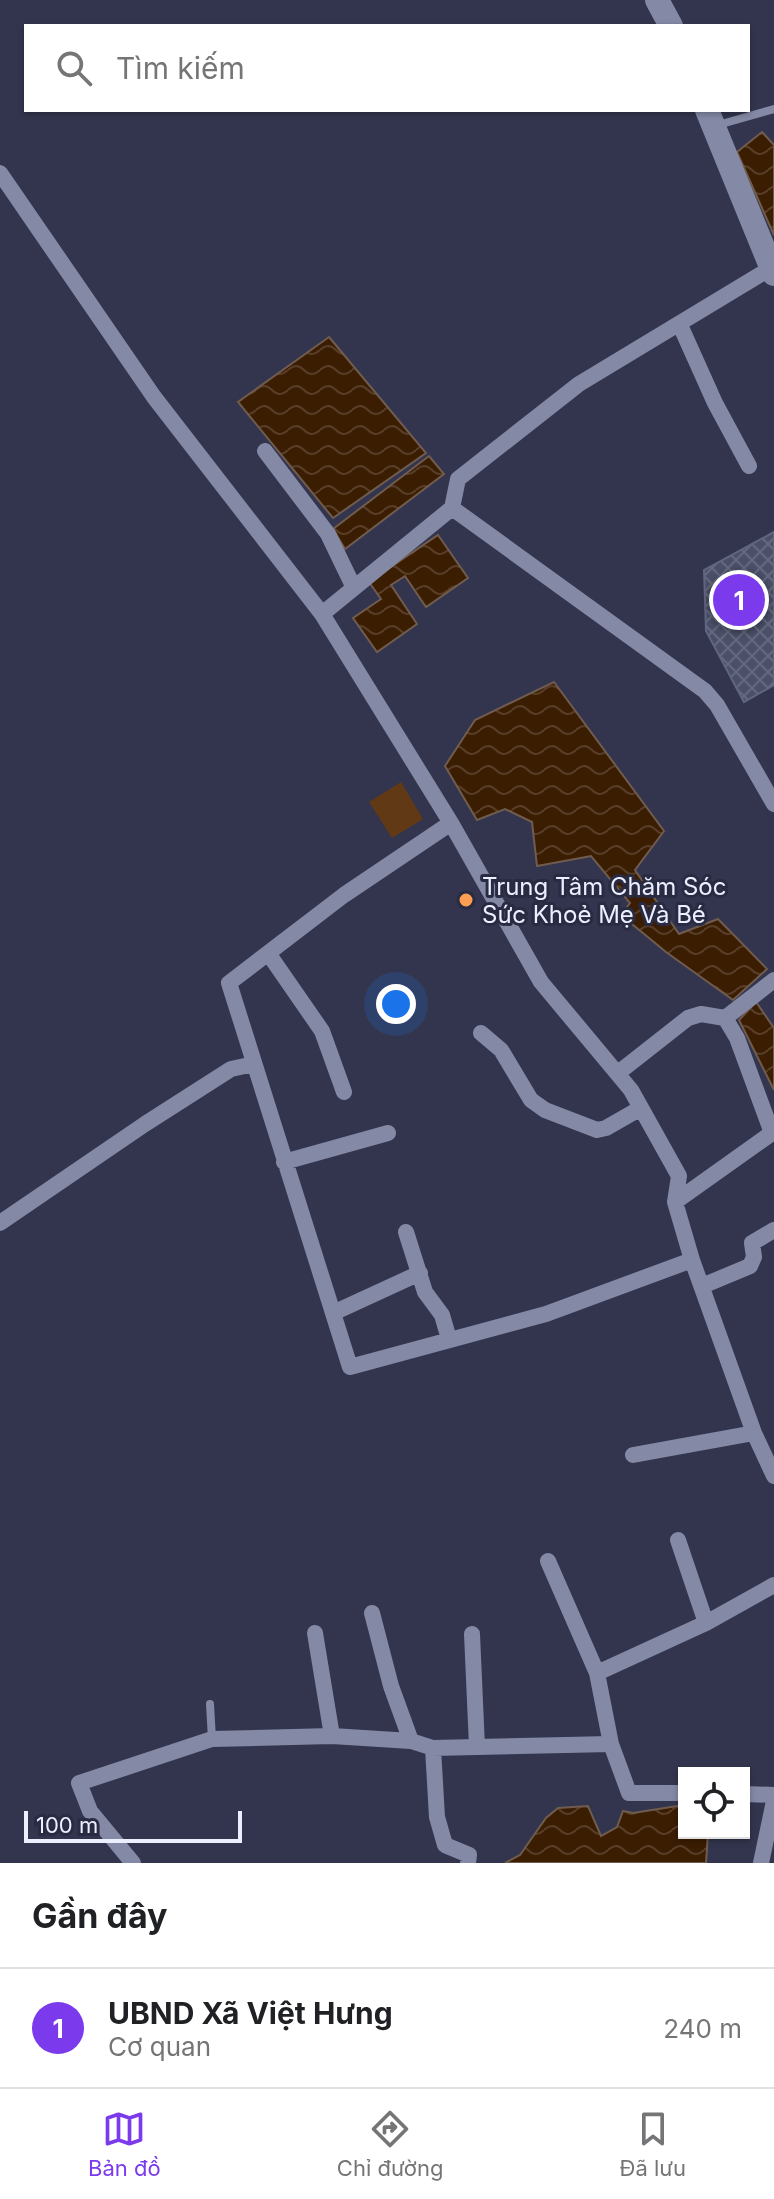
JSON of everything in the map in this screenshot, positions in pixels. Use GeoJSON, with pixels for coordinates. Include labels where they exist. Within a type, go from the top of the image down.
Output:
{"type":"FeatureCollection","features":[{"type":"Feature","properties":{"kind":"main road"},"geometry":{"type":"LineString","coordinates":[[657,0],[670,24]]}},
{"type":"Feature","properties":{"kind":"main road"},"geometry":{"type":"LineString","coordinates":[[710,118],[773,271]]}},
{"type":"Feature","properties":{"kind":"street"},"geometry":{"type":"LineString","coordinates":[[0,173],[154,397],[322,614],[451,823],[541,982],[618,1073],[641,1108],[679,1176],[675,1202],[692,1260],[754,1433],[770,1456],[774,1476]]}},
{"type":"Feature","properties":{"kind":"street"},"geometry":{"type":"LineString","coordinates":[[322,614],[452,508],[458,479],[579,384],[773,271]]}},
{"type":"Feature","properties":{"kind":"street"},"geometry":{"type":"LineString","coordinates":[[680,325],[715,403],[749,466]]}},
{"type":"Feature","properties":{"kind":"street"},"geometry":{"type":"LineString","coordinates":[[265,451],[328,534],[354,588]]}},
{"type":"Feature","properties":{"kind":"street"},"geometry":{"type":"LineString","coordinates":[[452,508],[705,691],[717,705],[774,804]]}},
{"type":"Feature","properties":{"kind":"street"},"geometry":{"type":"LineString","coordinates":[[451,823],[344,895],[229,983],[350,1367],[546,1314],[692,1260]]}},
{"type":"Feature","properties":{"kind":"street"},"geometry":{"type":"LineString","coordinates":[[268,953],[322,1031],[344,1092]]}},
{"type":"Feature","properties":{"kind":"street"},"geometry":{"type":"LineString","coordinates":[[618,1073],[688,1018],[701,1014],[725,1018],[774,980]]}},
{"type":"Feature","properties":{"kind":"street"},"geometry":{"type":"LineString","coordinates":[[675,1202],[772,1133],[737,1038],[725,1018]]}},
{"type":"Feature","properties":{"kind":"street"},"geometry":{"type":"LineString","coordinates":[[481,1033],[501,1050],[531,1100],[545,1110],[597,1130],[641,1108]]}},
{"type":"Feature","properties":{"kind":"street"},"geometry":{"type":"LineString","coordinates":[[0,1223],[231,1069],[254,1064]]}},
{"type":"Feature","properties":{"kind":"street"},"geometry":{"type":"LineString","coordinates":[[284,1162],[388,1133]]}},
{"type":"Feature","properties":{"kind":"street"},"geometry":{"type":"LineString","coordinates":[[702,1286],[750,1266],[754,1257],[752,1243],[774,1230]]}},
{"type":"Feature","properties":{"kind":"street"},"geometry":{"type":"LineString","coordinates":[[406,1232],[425,1292],[442,1315],[449,1339]]}},
{"type":"Feature","properties":{"kind":"street"},"geometry":{"type":"LineString","coordinates":[[333,1313],[420,1273]]}},
{"type":"Feature","properties":{"kind":"street"},"geometry":{"type":"LineString","coordinates":[[633,1455],[754,1433]]}},
{"type":"Feature","properties":{"kind":"street"},"geometry":{"type":"LineString","coordinates":[[678,1540],[706,1623]]}},
{"type":"Feature","properties":{"kind":"street"},"geometry":{"type":"LineString","coordinates":[[548,1561],[597,1673],[611,1744],[629,1793],[678,1793]]}},
{"type":"Feature","properties":{"kind":"street"},"geometry":{"type":"LineString","coordinates":[[597,1673],[706,1623],[774,1585]]}},
{"type":"Feature","properties":{"kind":"street"},"geometry":{"type":"LineString","coordinates":[[372,1613],[391,1686],[411,1741]]}},
{"type":"Feature","properties":{"kind":"street"},"geometry":{"type":"LineString","coordinates":[[315,1633],[332,1736]]}},
{"type":"Feature","properties":{"kind":"street"},"geometry":{"type":"LineString","coordinates":[[472,1634],[477,1747]]}},
{"type":"Feature","properties":{"kind":"street"},"geometry":{"type":"LineString","coordinates":[[133,1863],[90,1811],[79,1783],[212,1739],[332,1736],[411,1741],[433,1748],[611,1744]]}},
{"type":"Feature","properties":{"kind":"street"},"geometry":{"type":"LineString","coordinates":[[433,1748],[437,1817],[445,1845],[468,1859]]}},
{"type":"Feature","properties":{"kind":"street"},"geometry":{"type":"LineString","coordinates":[[750,1794],[774,1795]]}},
{"type":"Feature","properties":{"kind":"street"},"geometry":{"type":"LineString","coordinates":[[761,1863],[774,1801]]}},
{"type":"Feature","properties":{"kind":"lane"},"geometry":{"type":"LineString","coordinates":[[710,118],[774,109]]}},
{"type":"Feature","properties":{"kind":"lane"},"geometry":{"type":"LineString","coordinates":[[210,1704],[212,1739]]}},
{"type":"Feature","properties":{"kind":"shaded area"},"geometry":{"type":"Polygon","coordinates":[[[401,782],[423,819],[392,838],[369,802],[401,782]]]}},
{"type":"Feature","properties":{"kind":"water"},"geometry":{"type":"Polygon","coordinates":[[[762,132],[774,145],[774,235],[737,152],[762,132]]]}},
{"type":"Feature","properties":{"kind":"water"},"geometry":{"type":"Polygon","coordinates":[[[329,337],[426,453],[333,518],[238,402],[329,337]]]}},
{"type":"Feature","properties":{"kind":"water"},"geometry":{"type":"Polygon","coordinates":[[[429,456],[444,474],[345,549],[333,529],[429,456]]]}},
{"type":"Feature","properties":{"kind":"water"},"geometry":{"type":"Polygon","coordinates":[[[438,535],[468,578],[426,607],[405,576],[391,585],[417,624],[377,652],[353,618],[381,599],[369,582],[438,535]]]}},
{"type":"Feature","properties":{"kind":"water"},"geometry":{"type":"Polygon","coordinates":[[[554,682],[664,831],[635,870],[679,934],[718,919],[767,969],[733,1000],[621,915],[630,903],[591,856],[537,866],[532,822],[505,809],[477,820],[445,766],[475,720],[554,682]]]}},
{"type":"Feature","properties":{"kind":"water"},"geometry":{"type":"Polygon","coordinates":[[[756,1002],[774,1028],[774,1090],[739,1020],[756,1002]]]}},
{"type":"Feature","properties":{"kind":"water"},"geometry":{"type":"Polygon","coordinates":[[[588,1806],[601,1836],[617,1827],[623,1811],[633,1813],[678,1806],[678,1839],[708,1839],[706,1863],[505,1863],[520,1855],[546,1818],[558,1808],[588,1806]]]}},
{"type":"Feature","properties":{"kind":"building"},"geometry":{"type":"Polygon","coordinates":[[[774,532],[774,685],[744,702],[706,631],[704,570],[774,532]]]}},
{"type":"Feature","properties":{"kind":"place","name":"UBND Xã Việt Hưng"},"geometry":{"type":"Point","coordinates":[739,600]}},
{"type":"Feature","properties":{"kind":"place","name":"Trung Tâm Chăm Sóc Sức Khoẻ Mẹ Và Bé"},"geometry":{"type":"Point","coordinates":[466,900]}}]}
